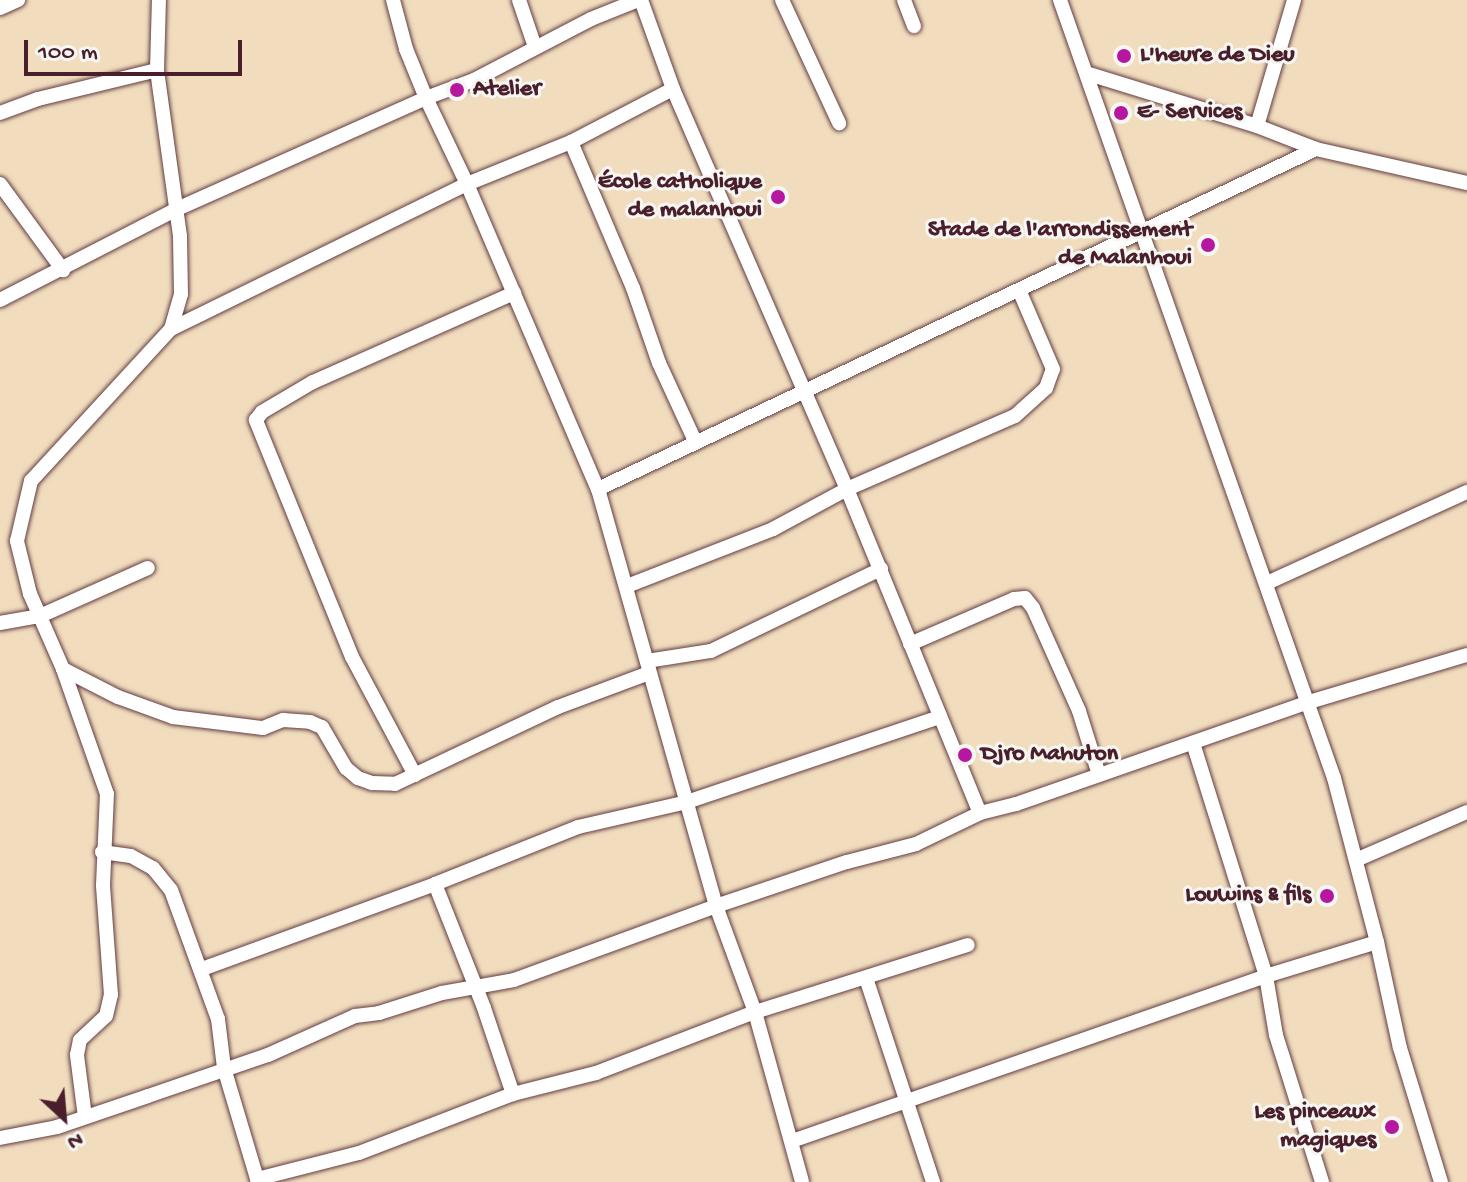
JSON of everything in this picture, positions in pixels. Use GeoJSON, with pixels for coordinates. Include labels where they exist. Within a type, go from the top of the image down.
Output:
{"type":"FeatureCollection","features":[{"type":"Feature","properties":{"kind":"street"},"geometry":{"type":"LineString","coordinates":[[0,8],[18,0]]}},
{"type":"Feature","properties":{"kind":"street"},"geometry":{"type":"LineString","coordinates":[[159,0],[157,70],[183,263],[181,294],[171,329]]}},
{"type":"Feature","properties":{"kind":"street"},"geometry":{"type":"LineString","coordinates":[[393,0],[406,49],[426,98],[467,184],[598,489],[716,906],[755,1012],[802,1182]]}},
{"type":"Feature","properties":{"kind":"street"},"geometry":{"type":"LineString","coordinates":[[519,0],[535,47]]}},
{"type":"Feature","properties":{"kind":"street"},"geometry":{"type":"LineString","coordinates":[[0,300],[177,209],[426,98],[474,80],[535,47],[640,0],[673,89],[881,569],[980,813]]}},
{"type":"Feature","properties":{"kind":"street"},"geometry":{"type":"LineString","coordinates":[[782,0],[839,123]]}},
{"type":"Feature","properties":{"kind":"street"},"geometry":{"type":"LineString","coordinates":[[904,0],[914,26]]}},
{"type":"Feature","properties":{"kind":"street"},"geometry":{"type":"LineString","coordinates":[[1060,0],[1089,74],[1140,231],[1309,702],[1356,860],[1400,1048],[1441,1182]]}},
{"type":"Feature","properties":{"kind":"street"},"geometry":{"type":"LineString","coordinates":[[1257,126],[1294,0]]}},
{"type":"Feature","properties":{"kind":"street"},"geometry":{"type":"LineString","coordinates":[[0,113],[38,99],[157,70]]}},
{"type":"Feature","properties":{"kind":"street"},"geometry":{"type":"LineString","coordinates":[[1089,74],[1257,126],[1316,149],[1467,183]]}},
{"type":"Feature","properties":{"kind":"street"},"geometry":{"type":"LineString","coordinates":[[85,1117],[77,1055],[80,1040],[106,1016],[111,995],[102,852],[108,821],[107,794],[63,669],[40,616],[17,541],[31,481],[171,329],[467,184],[571,142],[673,89]]}},
{"type":"Feature","properties":{"kind":"street"},"geometry":{"type":"LineString","coordinates":[[571,142],[633,288],[659,363],[695,441]]}},
{"type":"Feature","properties":{"kind":"street"},"geometry":{"type":"LineString","coordinates":[[598,489],[695,441],[805,394],[1316,149]]}},
{"type":"Feature","properties":{"kind":"street"},"geometry":{"type":"LineString","coordinates":[[0,184],[63,270]]}},
{"type":"Feature","properties":{"kind":"street"},"geometry":{"type":"LineString","coordinates":[[627,586],[773,529],[847,489],[1015,416],[1046,388],[1053,369],[1019,290]]}},
{"type":"Feature","properties":{"kind":"street"},"geometry":{"type":"LineString","coordinates":[[415,775],[352,657],[256,420],[262,412],[313,382],[514,293]]}},
{"type":"Feature","properties":{"kind":"street"},"geometry":{"type":"LineString","coordinates":[[1267,583],[1467,492]]}},
{"type":"Feature","properties":{"kind":"street"},"geometry":{"type":"LineString","coordinates":[[0,623],[40,616],[148,568]]}},
{"type":"Feature","properties":{"kind":"street"},"geometry":{"type":"LineString","coordinates":[[63,669],[118,697],[173,717],[263,728],[283,720],[310,722],[322,727],[346,768],[358,778],[372,783],[395,784],[648,667],[711,651],[881,569]]}},
{"type":"Feature","properties":{"kind":"street"},"geometry":{"type":"LineString","coordinates":[[910,644],[992,607],[1025,598],[1033,608],[1079,711],[1099,775]]}},
{"type":"Feature","properties":{"kind":"street"},"geometry":{"type":"LineString","coordinates":[[0,1138],[57,1127],[308,1039],[355,1016],[379,1013],[528,975],[716,906],[847,862],[916,844],[980,813],[1309,702],[1467,655]]}},
{"type":"Feature","properties":{"kind":"street"},"geometry":{"type":"LineString","coordinates":[[202,969],[435,884],[578,827],[687,802],[940,717]]}},
{"type":"Feature","properties":{"kind":"street"},"geometry":{"type":"LineString","coordinates":[[1193,743],[1266,976],[1276,1035],[1322,1182]]}},
{"type":"Feature","properties":{"kind":"street"},"geometry":{"type":"LineString","coordinates":[[1356,860],[1467,812]]}},
{"type":"Feature","properties":{"kind":"street"},"geometry":{"type":"LineString","coordinates":[[102,852],[131,856],[153,868],[171,890],[218,1019],[224,1068],[258,1181],[359,1153],[513,1094],[596,1073],[755,1012],[968,945]]}},
{"type":"Feature","properties":{"kind":"street"},"geometry":{"type":"LineString","coordinates":[[435,884],[476,986],[513,1094]]}},
{"type":"Feature","properties":{"kind":"street"},"geometry":{"type":"LineString","coordinates":[[792,1141],[1266,976],[1377,942]]}},
{"type":"Feature","properties":{"kind":"street"},"geometry":{"type":"LineString","coordinates":[[866,978],[933,1182]]}},
{"type":"Feature","properties":{"kind":"place","name":"L'heure de Dieu"},"geometry":{"type":"Point","coordinates":[1124,56]}},
{"type":"Feature","properties":{"kind":"place","name":"Atelier"},"geometry":{"type":"Point","coordinates":[457,90]}},
{"type":"Feature","properties":{"kind":"place","name":"E- Services"},"geometry":{"type":"Point","coordinates":[1121,113]}},
{"type":"Feature","properties":{"kind":"place","name":"École catholique de malanhoui"},"geometry":{"type":"Point","coordinates":[778,197]}},
{"type":"Feature","properties":{"kind":"place","name":"Stade de l'arrondissement de Malanhoui"},"geometry":{"type":"Point","coordinates":[1208,245]}},
{"type":"Feature","properties":{"kind":"place","name":"Djro Mahuton"},"geometry":{"type":"Point","coordinates":[965,755]}},
{"type":"Feature","properties":{"kind":"place","name":"Louwins & fils"},"geometry":{"type":"Point","coordinates":[1327,896]}},
{"type":"Feature","properties":{"kind":"place","name":"Les pinceaux magiques"},"geometry":{"type":"Point","coordinates":[1392,1127]}}]}
